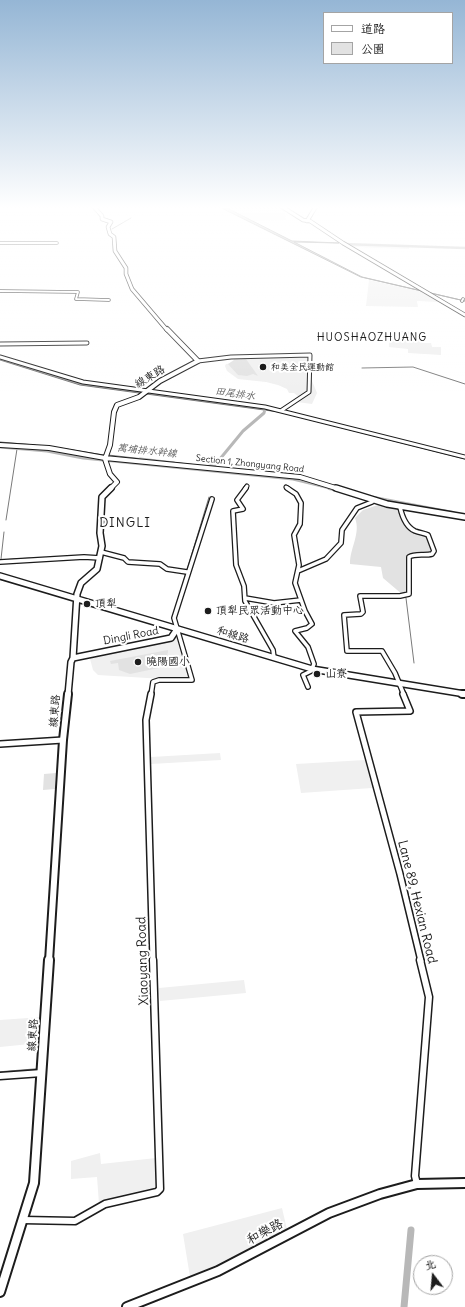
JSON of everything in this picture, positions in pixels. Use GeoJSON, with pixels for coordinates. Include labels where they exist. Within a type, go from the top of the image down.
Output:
{"type":"FeatureCollection","features":[{"type":"Feature","properties":{"kind":"street"},"geometry":{"type":"LineString","coordinates":[[126,269],[132,289],[173,337],[198,361],[231,357],[310,355],[309,392],[282,410]]}},
{"type":"Feature","properties":{"kind":"street"},"geometry":{"type":"LineString","coordinates":[[386,269],[465,316]]}},
{"type":"Feature","properties":{"kind":"street"},"geometry":{"type":"LineString","coordinates":[[0,291],[78,292],[76,299],[108,300]]}},
{"type":"Feature","properties":{"kind":"street"},"geometry":{"type":"LineString","coordinates":[[0,344],[87,343]]}},
{"type":"Feature","properties":{"kind":"street"},"geometry":{"type":"LineString","coordinates":[[0,357],[83,382],[282,410],[305,418],[465,456]]}},
{"type":"Feature","properties":{"kind":"street","name":"線東路"},"geometry":{"type":"LineString","coordinates":[[0,1292],[34,1183],[63,740],[70,662],[73,658],[77,599],[81,583],[97,569],[100,558],[102,497],[117,482],[110,474],[106,458],[114,421],[115,408],[121,403],[146,392],[160,382],[198,361]]}},
{"type":"Feature","properties":{"kind":"street","name":"Section 1, Zhongyang Road"},"geometry":{"type":"LineString","coordinates":[[0,445],[49,448],[106,458],[292,476],[332,485],[345,492],[400,507]]}},
{"type":"Feature","properties":{"kind":"street"},"geometry":{"type":"LineString","coordinates":[[247,486],[236,500],[243,509],[234,511],[233,522],[236,565],[244,586],[245,598],[273,650],[274,658]]}},
{"type":"Feature","properties":{"kind":"street"},"geometry":{"type":"LineString","coordinates":[[286,486],[297,494],[303,507],[301,523],[294,535],[299,565],[295,583],[300,600],[312,624],[307,628],[295,631],[306,644],[312,655],[314,664],[312,669],[303,675],[308,687]]}},
{"type":"Feature","properties":{"kind":"street"},"geometry":{"type":"LineString","coordinates":[[177,629],[174,618],[187,572],[212,499]]}},
{"type":"Feature","properties":{"kind":"street"},"geometry":{"type":"LineString","coordinates":[[298,572],[302,568],[319,563],[326,559],[341,542],[342,530],[357,508],[372,502]]}},
{"type":"Feature","properties":{"kind":"street"},"geometry":{"type":"LineString","coordinates":[[399,684],[395,673],[382,651],[347,651],[344,615],[361,614],[363,612],[360,596],[400,596],[409,594],[409,557],[412,555],[429,556],[434,551],[426,534],[414,530],[404,521],[400,507],[465,517]]}},
{"type":"Feature","properties":{"kind":"street"},"geometry":{"type":"LineString","coordinates":[[101,552],[124,558],[128,562],[160,564],[167,569],[187,572]]}},
{"type":"Feature","properties":{"kind":"street"},"geometry":{"type":"LineString","coordinates":[[0,562],[100,558]]}},
{"type":"Feature","properties":{"kind":"street","name":"和線路"},"geometry":{"type":"LineString","coordinates":[[0,576],[312,669],[465,694]]}},
{"type":"Feature","properties":{"kind":"street"},"geometry":{"type":"LineString","coordinates":[[245,598],[274,603],[300,600]]}},
{"type":"Feature","properties":{"kind":"street","name":"Dingli Road"},"geometry":{"type":"LineString","coordinates":[[73,658],[171,638],[177,629]]}},
{"type":"Feature","properties":{"kind":"street","name":"Xiaoyang Road"},"geometry":{"type":"LineString","coordinates":[[22,1220],[75,1221],[105,1204],[151,1194],[160,1189],[146,720],[153,682],[159,680],[192,680],[177,629]]}},
{"type":"Feature","properties":{"kind":"street","name":"Lane 89, Hexian Road"},"geometry":{"type":"LineString","coordinates":[[399,684],[410,711],[356,712],[400,874],[429,997],[415,1176],[417,1184]]}},
{"type":"Feature","properties":{"kind":"street"},"geometry":{"type":"LineString","coordinates":[[0,744],[63,740]]}},
{"type":"Feature","properties":{"kind":"street"},"geometry":{"type":"LineString","coordinates":[[0,1076],[42,1073]]}},
{"type":"Feature","properties":{"kind":"street","name":"和樂路"},"geometry":{"type":"LineString","coordinates":[[128,1307],[218,1271],[329,1213],[401,1187],[417,1184],[465,1183]]}},
{"type":"Feature","properties":{"kind":"shaded area"},"geometry":{"type":"Polygon","coordinates":[[[345,269],[362,277],[465,301],[361,277],[345,269]]]}},
{"type":"Feature","properties":{"kind":"shaded area"},"geometry":{"type":"Polygon","coordinates":[[[369,280],[423,292],[438,302],[417,301],[418,307],[366,306],[369,280]]]}},
{"type":"Feature","properties":{"kind":"shaded area"},"geometry":{"type":"Polygon","coordinates":[[[389,331],[404,331],[424,334],[423,343],[431,343],[432,347],[441,347],[441,355],[408,353],[408,349],[389,347],[389,331]]]}},
{"type":"Feature","properties":{"kind":"shaded area"},"geometry":{"type":"Polygon","coordinates":[[[308,356],[308,371],[317,393],[312,404],[297,402],[299,397],[294,393],[289,393],[287,389],[278,385],[238,379],[227,371],[225,366],[226,364],[234,363],[234,358],[308,356]]]}},
{"type":"Feature","properties":{"kind":"shaded area"},"geometry":{"type":"Polygon","coordinates":[[[0,357],[83,382],[271,409],[465,457],[465,459],[279,412],[80,385],[0,360],[0,357]]]}},
{"type":"Feature","properties":{"kind":"shaded area","name":"曉陽國小"},"geometry":{"type":"Polygon","coordinates":[[[177,636],[190,678],[180,680],[98,675],[93,670],[89,655],[177,636]]]}},
{"type":"Feature","properties":{"kind":"shaded area"},"geometry":{"type":"Polygon","coordinates":[[[220,753],[221,760],[151,764],[151,757],[220,753]]]}},
{"type":"Feature","properties":{"kind":"shaded area"},"geometry":{"type":"Polygon","coordinates":[[[365,760],[372,788],[301,793],[296,764],[365,760]]]}},
{"type":"Feature","properties":{"kind":"shaded area"},"geometry":{"type":"Polygon","coordinates":[[[244,980],[246,993],[160,1001],[159,988],[244,980]]]}},
{"type":"Feature","properties":{"kind":"shaded area"},"geometry":{"type":"Polygon","coordinates":[[[42,1017],[40,1043],[0,1047],[0,1020],[42,1017]]]}},
{"type":"Feature","properties":{"kind":"shaded area"},"geometry":{"type":"Polygon","coordinates":[[[100,1153],[101,1164],[156,1158],[157,1192],[99,1204],[97,1177],[71,1179],[71,1161],[100,1153]]]}},
{"type":"Feature","properties":{"kind":"shaded area"},"geometry":{"type":"Polygon","coordinates":[[[282,1208],[288,1234],[191,1283],[183,1234],[282,1208]]]}},
{"type":"Feature","properties":{"kind":"green space"},"geometry":{"type":"Polygon","coordinates":[[[246,359],[258,376],[253,374],[247,376],[238,375],[228,364],[234,360],[246,359]]]}},
{"type":"Feature","properties":{"kind":"green space"},"geometry":{"type":"Polygon","coordinates":[[[378,505],[397,507],[407,526],[426,535],[432,550],[430,554],[415,553],[408,555],[407,593],[403,595],[383,578],[381,567],[350,564],[350,558],[357,530],[355,518],[363,510],[378,505]]]}},
{"type":"Feature","properties":{"kind":"green space"},"geometry":{"type":"Polygon","coordinates":[[[168,650],[167,654],[171,659],[170,663],[173,665],[130,674],[119,670],[118,663],[111,664],[110,661],[168,650]]]}},
{"type":"Feature","properties":{"kind":"green space"},"geometry":{"type":"Polygon","coordinates":[[[56,773],[55,789],[43,790],[44,774],[56,773]]]}},
{"type":"Feature","properties":{"kind":"waterway"},"geometry":{"type":"LineString","coordinates":[[362,368],[413,367],[465,384]]}},
{"type":"Feature","properties":{"kind":"waterway","name":"寓埔排水幹線"},"geometry":{"type":"LineString","coordinates":[[205,467],[215,465],[243,431],[264,413],[265,409]]}},
{"type":"Feature","properties":{"kind":"waterway","name":"寓埔排水幹線"},"geometry":{"type":"LineString","coordinates":[[0,442],[35,445]]}},
{"type":"Feature","properties":{"kind":"waterway","name":"寓埔排水幹線"},"geometry":{"type":"LineString","coordinates":[[0,447],[47,451],[83,458],[293,479],[334,489],[329,488]]}},
{"type":"Feature","properties":{"kind":"waterway","name":"寓埔排水幹線"},"geometry":{"type":"LineString","coordinates":[[60,448],[104,455]]}},
{"type":"Feature","properties":{"kind":"waterway"},"geometry":{"type":"LineString","coordinates":[[6,520],[17,449]]}},
{"type":"Feature","properties":{"kind":"waterway","name":"寓埔排水幹線"},"geometry":{"type":"LineString","coordinates":[[108,455],[206,466]]}},
{"type":"Feature","properties":{"kind":"waterway","name":"寓埔排水幹線"},"geometry":{"type":"LineString","coordinates":[[140,459],[174,463]]}},
{"type":"Feature","properties":{"kind":"waterway"},"geometry":{"type":"LineString","coordinates":[[187,570],[209,497]]}},
{"type":"Feature","properties":{"kind":"waterway"},"geometry":{"type":"LineString","coordinates":[[374,498],[453,513]]}},
{"type":"Feature","properties":{"kind":"waterway"},"geometry":{"type":"LineString","coordinates":[[1,559],[4,532]]}},
{"type":"Feature","properties":{"kind":"waterway"},"geometry":{"type":"LineString","coordinates":[[0,560],[30,558]]}},
{"type":"Feature","properties":{"kind":"waterway"},"geometry":{"type":"LineString","coordinates":[[173,616],[186,573]]}},
{"type":"Feature","properties":{"kind":"waterway"},"geometry":{"type":"LineString","coordinates":[[406,598],[414,663]]}},
{"type":"Feature","properties":{"kind":"waterway"},"geometry":{"type":"LineString","coordinates":[[0,1072],[37,1069]]}},
{"type":"Feature","properties":{"kind":"waterway"},"geometry":{"type":"LineString","coordinates":[[404,1307],[411,1230]]}},
{"type":"Feature","properties":{"kind":"place","name":"和美全民運動館"},"geometry":{"type":"Point","coordinates":[263,367]}},
{"type":"Feature","properties":{"kind":"place","name":"頂犁"},"geometry":{"type":"Point","coordinates":[87,604]}},
{"type":"Feature","properties":{"kind":"place","name":"頂犁民眾活動中心"},"geometry":{"type":"Point","coordinates":[208,611]}},
{"type":"Feature","properties":{"kind":"place","name":"曉陽國小"},"geometry":{"type":"Point","coordinates":[138,662]}},
{"type":"Feature","properties":{"kind":"place","name":"山寮"},"geometry":{"type":"Point","coordinates":[317,674]}},
{"type":"Feature","properties":{"kind":"district","name":"HUOSHAOZHUANG"},"geometry":{"type":"Point","coordinates":[372,338]}},
{"type":"Feature","properties":{"kind":"district","name":"DINGLI"},"geometry":{"type":"Point","coordinates":[125,523]}},
{"type":"Feature","properties":{"kind":"water label","name":"田尾排水"},"geometry":{"type":"Point","coordinates":[235,394]}}]}
